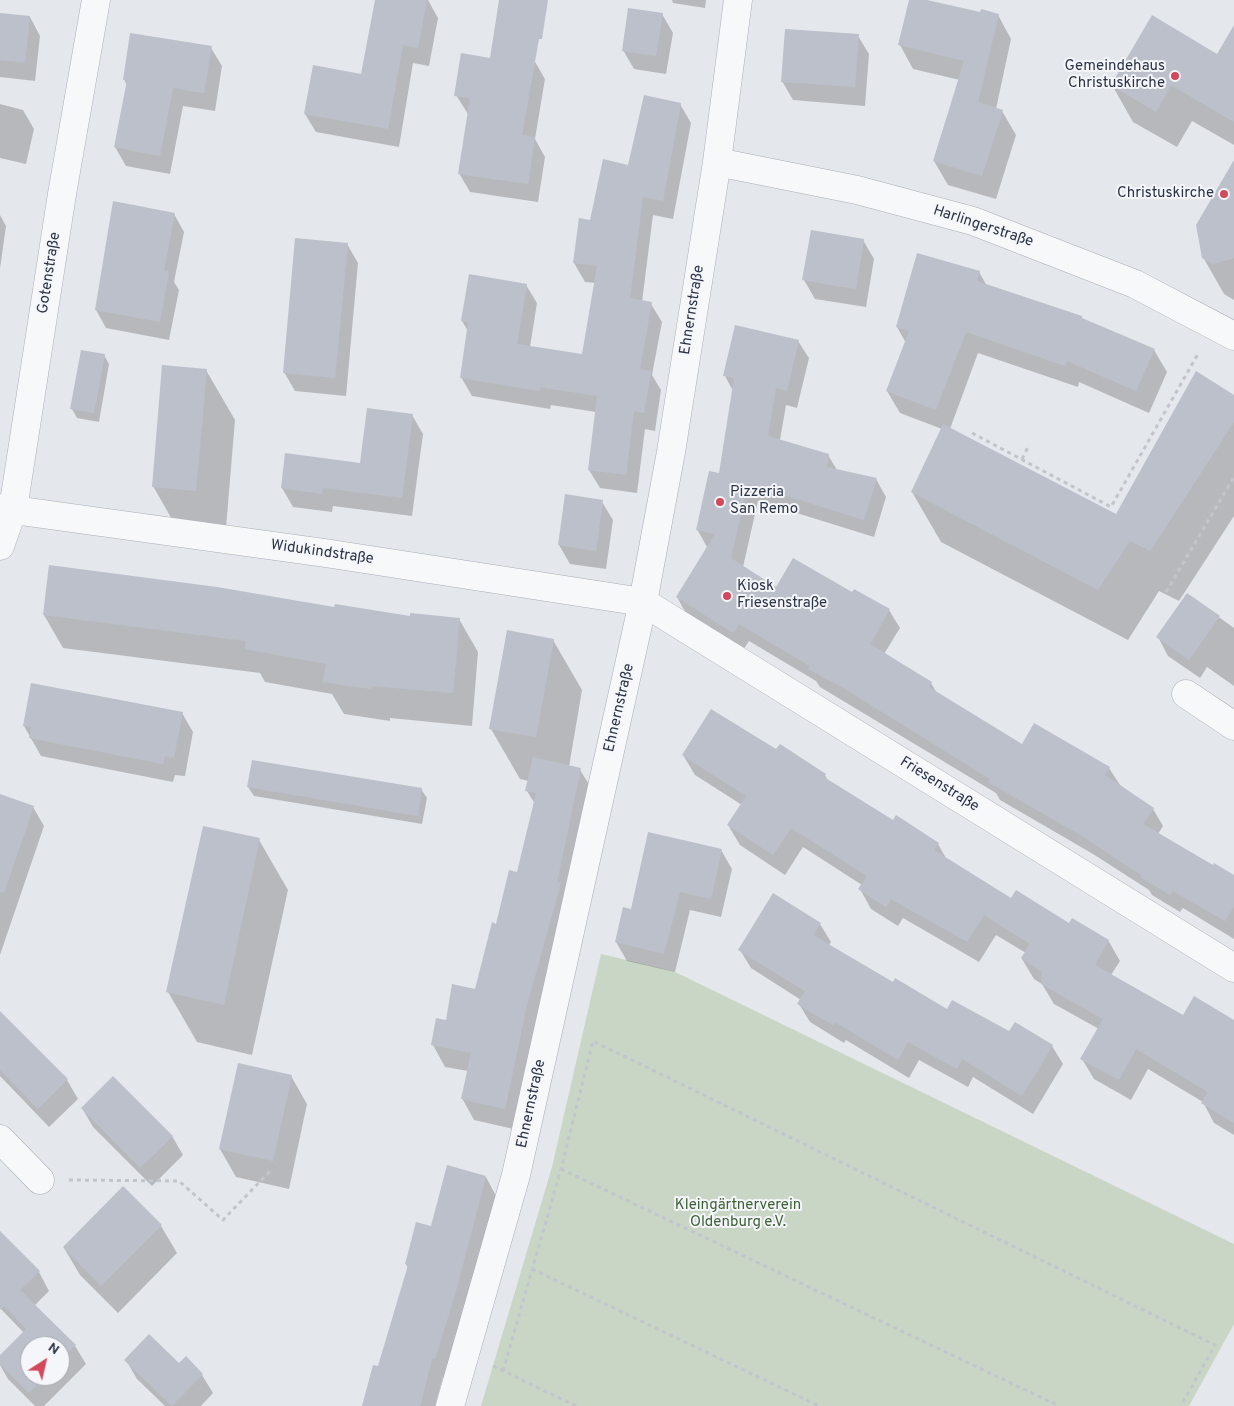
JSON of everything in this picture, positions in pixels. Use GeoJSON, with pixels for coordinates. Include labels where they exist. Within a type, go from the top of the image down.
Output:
{"type":"FeatureCollection","features":[{"type":"Feature","properties":{"kind":"street","name":"Gotenstraße"},"geometry":{"type":"LineString","coordinates":[[0,546],[96,0]]}},
{"type":"Feature","properties":{"kind":"street","name":"Ehnernstraße"},"geometry":{"type":"LineString","coordinates":[[450,1406],[516,1175],[643,602],[671,452],[717,162],[738,0]]}},
{"type":"Feature","properties":{"kind":"street","name":"Harlingerstraße"},"geometry":{"type":"LineString","coordinates":[[717,162],[857,190],[974,221],[1135,284],[1224,330]]}},
{"type":"Feature","properties":{"kind":"street","name":"Widukindstraße"},"geometry":{"type":"LineString","coordinates":[[6,508],[325,553],[643,602]]}},
{"type":"Feature","properties":{"kind":"street","name":"Friesenstraße"},"geometry":{"type":"LineString","coordinates":[[643,602],[1234,968]]}},
{"type":"Feature","properties":{"kind":"street"},"geometry":{"type":"LineString","coordinates":[[1186,694],[1234,726]]}},
{"type":"Feature","properties":{"kind":"street"},"geometry":{"type":"LineString","coordinates":[[0,1139],[40,1180]]}},
{"type":"Feature","properties":{"kind":"path"},"geometry":{"type":"LineString","coordinates":[[972,433],[1111,507],[1224,330]]}},
{"type":"Feature","properties":{"kind":"path"},"geometry":{"type":"LineString","coordinates":[[1022,459],[1029,445]]}},
{"type":"Feature","properties":{"kind":"path"},"geometry":{"type":"LineString","coordinates":[[1166,592],[1234,477]]}},
{"type":"Feature","properties":{"kind":"path"},"geometry":{"type":"LineString","coordinates":[[576,1406],[503,1371],[561,1170],[593,1041],[1215,1345],[1181,1406]]}},
{"type":"Feature","properties":{"kind":"path"},"geometry":{"type":"LineString","coordinates":[[40,1180],[179,1181],[223,1220],[272,1169]]}},
{"type":"Feature","properties":{"kind":"path"},"geometry":{"type":"LineString","coordinates":[[561,1170],[1059,1406]]}},
{"type":"Feature","properties":{"kind":"path"},"geometry":{"type":"LineString","coordinates":[[532,1269],[819,1406]]}},
{"type":"Feature","properties":{"kind":"green space","name":"Kleingärtnerverein Oldenburg e.V."},"geometry":{"type":"Polygon","coordinates":[[[601,954],[673,971],[1234,1244],[1234,1324],[1189,1406],[481,1406],[552,1167],[601,954]]]}},
{"type":"Feature","properties":{"kind":"building"},"geometry":{"type":"Polygon","coordinates":[[[375,0],[427,0],[418,48],[403,45],[388,129],[304,114],[313,65],[361,74],[375,0]]]}},
{"type":"Feature","properties":{"kind":"building"},"geometry":{"type":"Polygon","coordinates":[[[499,0],[548,0],[522,135],[535,137],[528,184],[458,174],[470,98],[454,96],[461,53],[490,58],[499,0]]]}},
{"type":"Feature","properties":{"kind":"building"},"geometry":{"type":"Polygon","coordinates":[[[909,0],[927,0],[980,12],[981,9],[999,14],[978,102],[1003,110],[982,176],[933,161],[964,61],[898,45],[909,0]]]}},
{"type":"Feature","properties":{"kind":"building"},"geometry":{"type":"Polygon","coordinates":[[[628,8],[663,13],[656,56],[622,51],[628,8]]]}},
{"type":"Feature","properties":{"kind":"building"},"geometry":{"type":"Polygon","coordinates":[[[0,13],[30,16],[25,63],[0,60],[0,13]]]}},
{"type":"Feature","properties":{"kind":"building","name":"Gemeindehaus Christuskirche"},"geometry":{"type":"Polygon","coordinates":[[[1152,15],[1217,54],[1234,25],[1234,122],[1171,85],[1156,112],[1111,85],[1152,15]]]}},
{"type":"Feature","properties":{"kind":"building"},"geometry":{"type":"Polygon","coordinates":[[[785,29],[859,34],[855,87],[781,82],[785,29]]]}},
{"type":"Feature","properties":{"kind":"building"},"geometry":{"type":"Polygon","coordinates":[[[130,33],[212,46],[204,93],[173,88],[160,156],[114,147],[127,80],[123,80],[130,33]]]}},
{"type":"Feature","properties":{"kind":"building"},"geometry":{"type":"Polygon","coordinates":[[[644,95],[681,103],[663,201],[643,197],[630,298],[652,302],[640,369],[651,371],[644,413],[634,411],[626,475],[588,470],[597,396],[540,387],[540,391],[460,378],[468,322],[461,321],[469,274],[527,284],[517,344],[582,354],[597,266],[573,263],[579,218],[590,220],[603,159],[628,165],[644,95]]]}},
{"type":"Feature","properties":{"kind":"building","name":"Christuskirche"},"geometry":{"type":"Polygon","coordinates":[[[1234,160],[1234,258],[1213,264],[1202,258],[1196,225],[1234,160]]]}},
{"type":"Feature","properties":{"kind":"building"},"geometry":{"type":"Polygon","coordinates":[[[113,201],[175,213],[164,270],[169,271],[160,322],[95,310],[113,201]]]}},
{"type":"Feature","properties":{"kind":"building"},"geometry":{"type":"Polygon","coordinates":[[[811,230],[864,239],[856,289],[802,280],[811,230]]]}},
{"type":"Feature","properties":{"kind":"building"},"geometry":{"type":"Polygon","coordinates":[[[295,238],[348,243],[335,378],[283,373],[295,238]]]}},
{"type":"Feature","properties":{"kind":"building"},"geometry":{"type":"Polygon","coordinates":[[[917,253],[980,271],[977,281],[1082,316],[1082,318],[1155,349],[1136,391],[1067,361],[1065,366],[966,332],[936,410],[886,391],[909,331],[896,327],[917,253]]]}},
{"type":"Feature","properties":{"kind":"building"},"geometry":{"type":"Polygon","coordinates":[[[735,325],[799,340],[787,391],[776,388],[768,436],[829,454],[827,467],[877,478],[864,520],[748,484],[731,558],[776,587],[793,558],[852,592],[854,589],[890,609],[870,644],[932,682],[929,687],[1022,744],[1034,723],[1110,767],[1105,775],[1154,808],[1143,824],[1213,865],[1214,863],[1234,875],[1234,906],[1225,921],[1173,891],[1170,895],[1140,877],[1141,875],[1082,836],[988,782],[990,779],[845,689],[808,669],[810,666],[739,624],[733,633],[676,597],[715,534],[696,530],[709,471],[719,473],[734,378],[723,376],[735,325]]]}},
{"type":"Feature","properties":{"kind":"building"},"geometry":{"type":"Polygon","coordinates":[[[81,350],[105,354],[94,413],[70,409],[81,350]]]}},
{"type":"Feature","properties":{"kind":"building"},"geometry":{"type":"Polygon","coordinates":[[[162,365],[207,369],[196,491],[152,487],[162,365]]]}},
{"type":"Feature","properties":{"kind":"building"},"geometry":{"type":"Polygon","coordinates":[[[1196,371],[1234,395],[1234,422],[1150,551],[1130,541],[1098,590],[911,492],[943,424],[1116,514],[1196,371]]]}},
{"type":"Feature","properties":{"kind":"building"},"geometry":{"type":"Polygon","coordinates":[[[367,408],[413,414],[402,498],[323,488],[322,494],[281,488],[285,453],[360,463],[367,408]]]}},
{"type":"Feature","properties":{"kind":"building"},"geometry":{"type":"Polygon","coordinates":[[[565,494],[603,500],[596,551],[558,545],[565,494]]]}},
{"type":"Feature","properties":{"kind":"building"},"geometry":{"type":"Polygon","coordinates":[[[49,565],[217,587],[334,607],[335,604],[410,616],[410,613],[460,618],[453,693],[372,686],[371,689],[323,682],[326,664],[245,649],[246,641],[43,615],[49,565]]]}},
{"type":"Feature","properties":{"kind":"building"},"geometry":{"type":"Polygon","coordinates":[[[1187,593],[1220,616],[1189,660],[1156,637],[1187,593]]]}},
{"type":"Feature","properties":{"kind":"building"},"geometry":{"type":"Polygon","coordinates":[[[507,630],[554,639],[536,737],[489,729],[507,630]]]}},
{"type":"Feature","properties":{"kind":"building"},"geometry":{"type":"Polygon","coordinates":[[[31,683],[183,712],[174,758],[165,756],[163,764],[29,738],[31,727],[23,726],[31,683]]]}},
{"type":"Feature","properties":{"kind":"building"},"geometry":{"type":"Polygon","coordinates":[[[711,709],[776,749],[780,744],[826,774],[824,777],[893,820],[896,815],[939,843],[934,850],[1011,898],[1016,890],[1069,923],[1072,918],[1109,940],[1095,965],[1183,1015],[1194,996],[1234,1020],[1234,1123],[1201,1103],[1208,1092],[1136,1049],[1119,1080],[1080,1059],[1103,1019],[1041,984],[1042,972],[1021,958],[1030,944],[984,915],[967,942],[891,899],[886,907],[858,889],[867,876],[791,828],[773,855],[727,825],[746,796],[682,755],[711,709]]]}},
{"type":"Feature","properties":{"kind":"building"},"geometry":{"type":"Polygon","coordinates":[[[533,757],[581,768],[557,882],[561,883],[527,1005],[505,1109],[461,1099],[471,1053],[431,1045],[436,1018],[446,1020],[452,984],[475,989],[492,922],[496,924],[509,870],[517,872],[536,793],[525,791],[533,757]]]}},
{"type":"Feature","properties":{"kind":"building"},"geometry":{"type":"Polygon","coordinates":[[[252,760],[422,788],[418,816],[247,787],[252,760]]]}},
{"type":"Feature","properties":{"kind":"building"},"geometry":{"type":"Polygon","coordinates":[[[0,794],[34,806],[4,893],[0,892],[0,794]]]}},
{"type":"Feature","properties":{"kind":"building"},"geometry":{"type":"Polygon","coordinates":[[[203,826],[260,838],[224,1005],[166,992],[203,826]]]}},
{"type":"Feature","properties":{"kind":"building"},"geometry":{"type":"Polygon","coordinates":[[[648,832],[722,849],[711,899],[680,892],[664,954],[615,942],[623,907],[631,909],[648,832]]]}},
{"type":"Feature","properties":{"kind":"building"},"geometry":{"type":"Polygon","coordinates":[[[773,893],[821,923],[813,935],[893,982],[895,978],[947,1009],[952,1000],[1009,1031],[1015,1022],[1053,1045],[1022,1096],[962,1059],[957,1069],[908,1042],[898,1060],[835,1022],[833,1025],[797,1004],[805,991],[738,950],[773,893]]]}},
{"type":"Feature","properties":{"kind":"building"},"geometry":{"type":"Polygon","coordinates":[[[0,1011],[68,1079],[38,1109],[0,1070],[0,1011]]]}},
{"type":"Feature","properties":{"kind":"building"},"geometry":{"type":"Polygon","coordinates":[[[238,1063],[292,1075],[273,1161],[219,1149],[238,1063]]]}},
{"type":"Feature","properties":{"kind":"building"},"geometry":{"type":"Polygon","coordinates":[[[113,1076],[173,1136],[140,1168],[81,1108],[113,1076]]]}},
{"type":"Feature","properties":{"kind":"building"},"geometry":{"type":"Polygon","coordinates":[[[447,1165],[486,1176],[455,1295],[435,1359],[432,1359],[420,1406],[362,1406],[373,1365],[378,1366],[408,1265],[405,1264],[416,1222],[431,1226],[447,1165]]]}},
{"type":"Feature","properties":{"kind":"building"},"geometry":{"type":"Polygon","coordinates":[[[123,1186],[162,1225],[101,1286],[63,1247],[123,1186]]]}},
{"type":"Feature","properties":{"kind":"building"},"geometry":{"type":"Polygon","coordinates":[[[0,1231],[40,1271],[20,1290],[67,1336],[20,1336],[20,1384],[0,1364],[0,1355],[26,1329],[4,1306],[0,1310],[0,1231]]]}},
{"type":"Feature","properties":{"kind":"building"},"geometry":{"type":"Polygon","coordinates":[[[149,1334],[179,1363],[186,1356],[203,1374],[172,1406],[124,1360],[149,1334]]]}},
{"type":"Feature","properties":{"kind":"building"},"geometry":{"type":"Polygon","coordinates":[[[70,1339],[76,1345],[70,1351],[70,1339]]]}},
{"type":"Feature","properties":{"kind":"building"},"geometry":{"type":"Polygon","coordinates":[[[22,1386],[36,1386],[29,1393],[22,1386]]]}},
{"type":"Feature","properties":{"kind":"place","name":"Gemeindehaus Christuskirche"},"geometry":{"type":"Point","coordinates":[1175,76]}},
{"type":"Feature","properties":{"kind":"place","name":"Christuskirche"},"geometry":{"type":"Point","coordinates":[1224,194]}},
{"type":"Feature","properties":{"kind":"place","name":"Pizzeria San Remo"},"geometry":{"type":"Point","coordinates":[720,502]}},
{"type":"Feature","properties":{"kind":"place","name":"Kiosk Friesenstraße"},"geometry":{"type":"Point","coordinates":[727,596]}}]}
